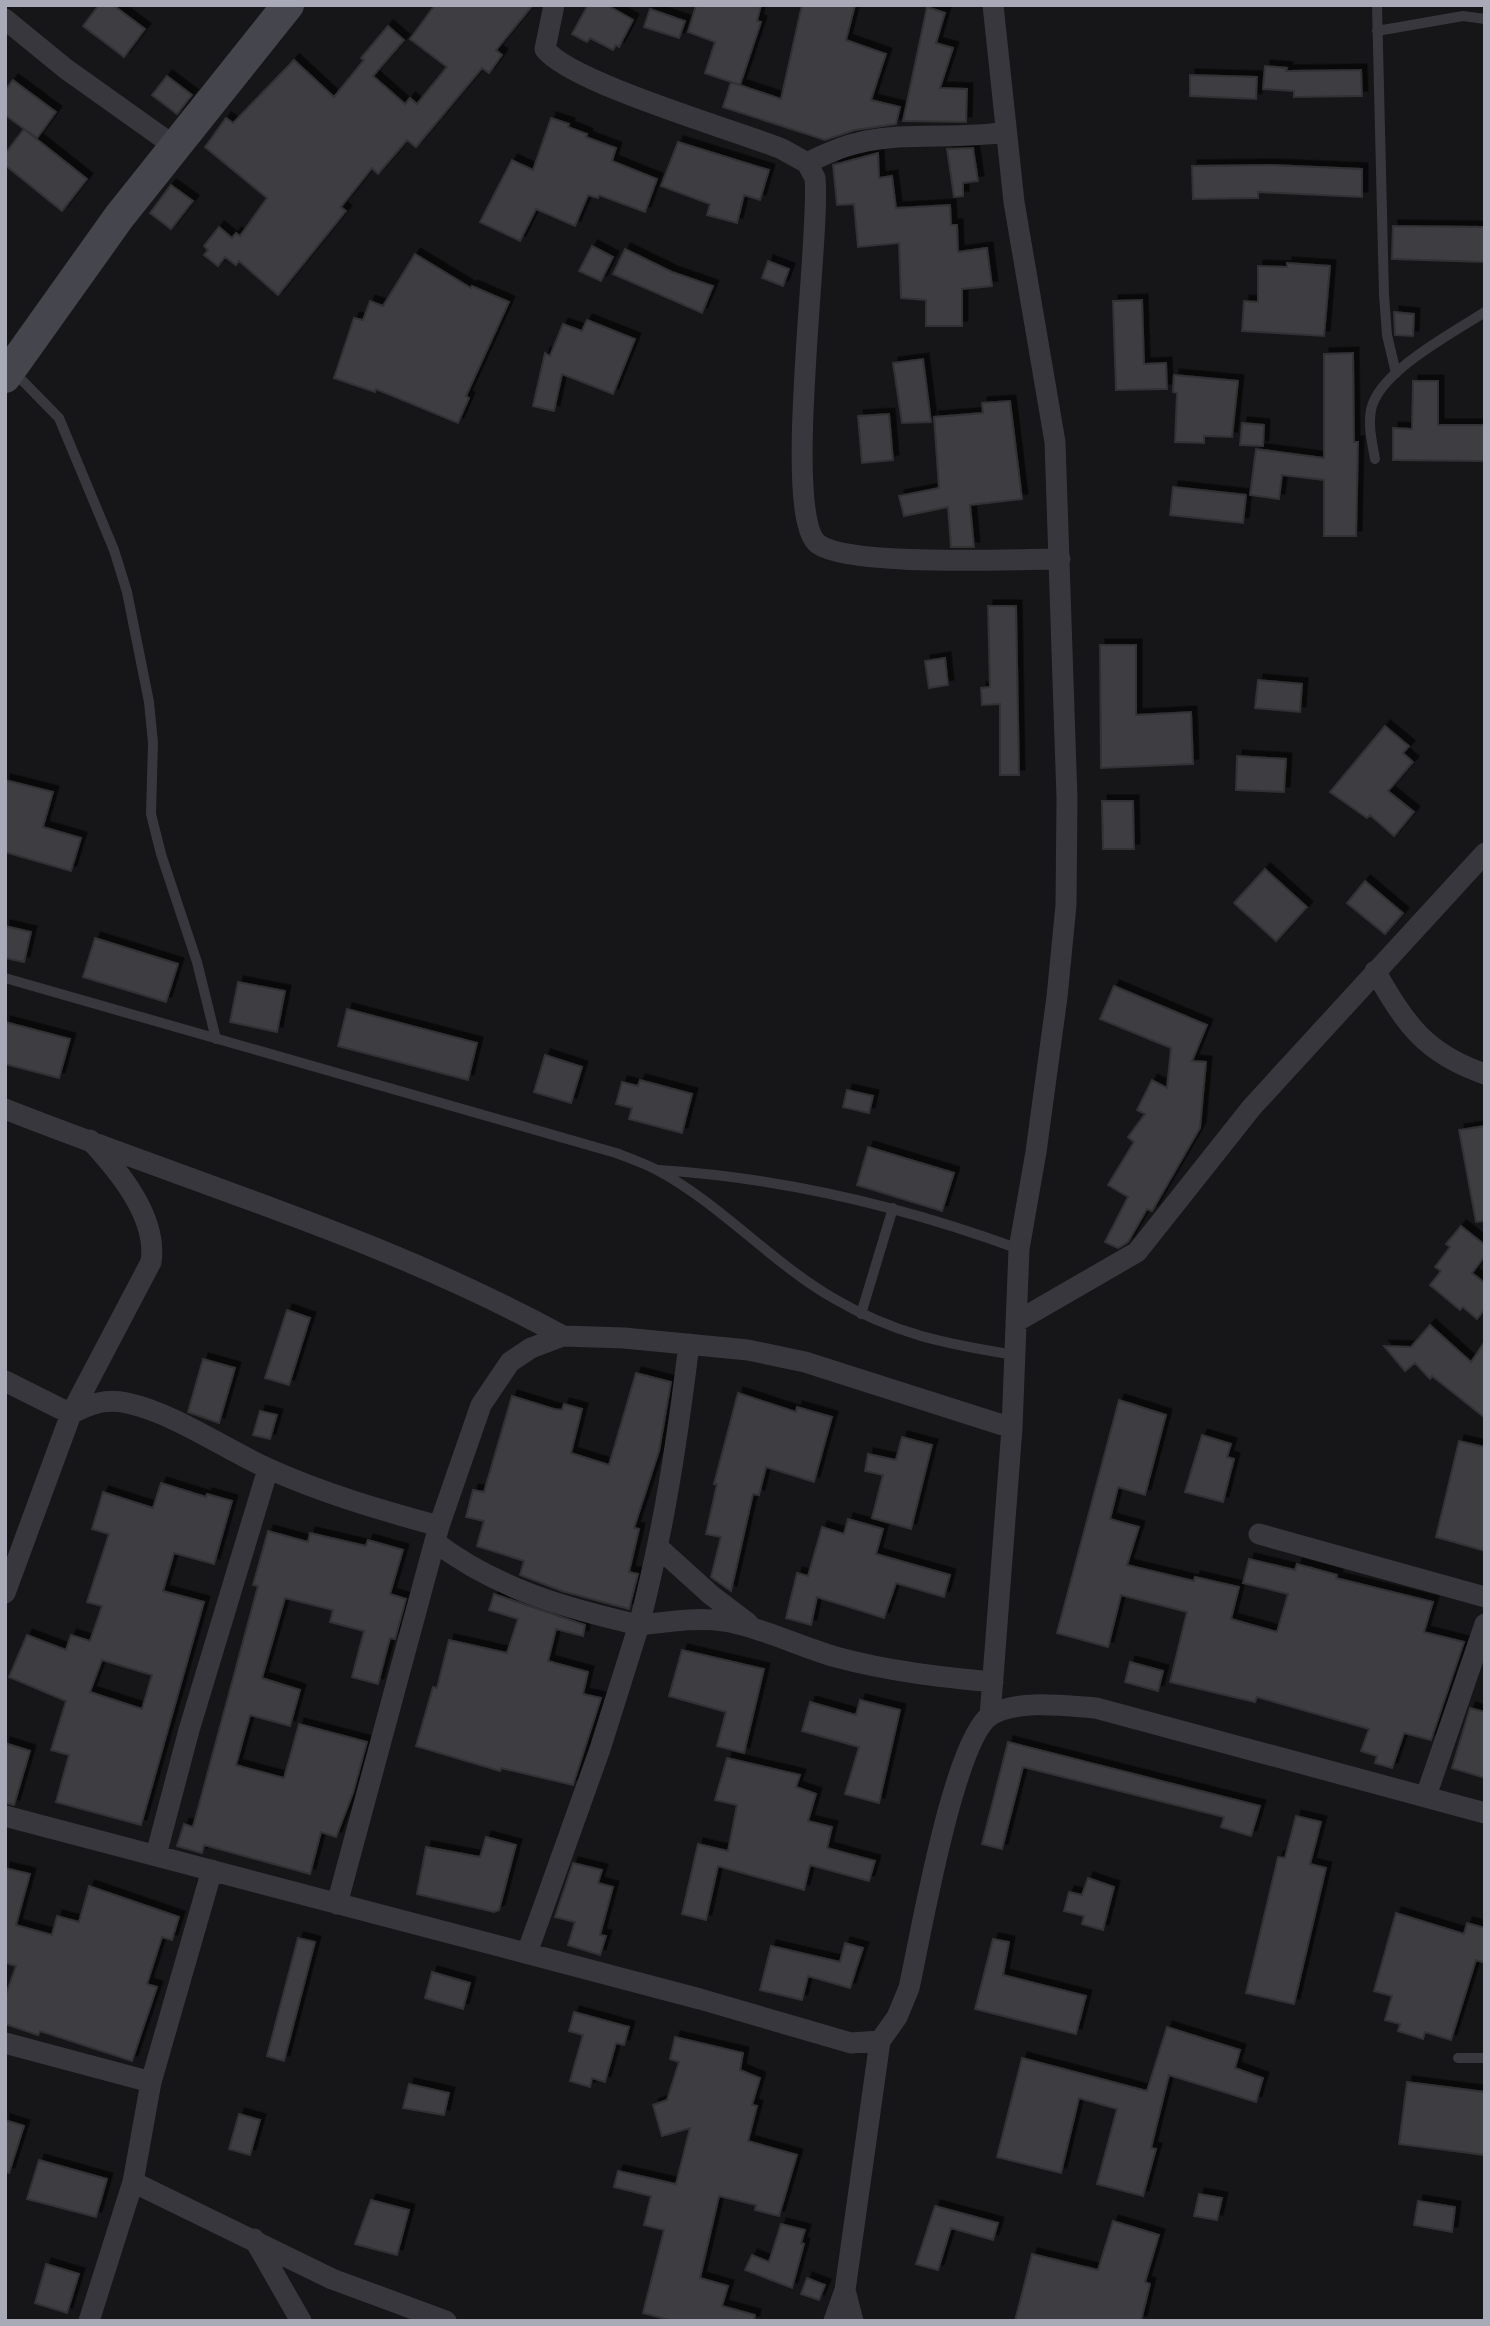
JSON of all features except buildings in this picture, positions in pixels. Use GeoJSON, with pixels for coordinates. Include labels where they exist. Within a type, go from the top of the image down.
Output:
{"type":"FeatureCollection","features":[{"type":"Feature","properties":{"kind":"main road"},"geometry":{"type":"LineString","coordinates":[[7,370],[119,217],[177,148],[288,5]]}},
{"type":"Feature","properties":{"kind":"street"},"geometry":{"type":"LineString","coordinates":[[554,5],[545,49],[551,58],[597,82],[782,149],[807,163],[816,178],[803,379],[804,498],[811,536],[824,547],[872,556],[922,560],[1060,559]]}},
{"type":"Feature","properties":{"kind":"street"},"geometry":{"type":"LineString","coordinates":[[834,2321],[845,2290],[880,2041],[897,2017],[909,1988],[957,1781],[969,1744],[990,1716],[1012,1428],[1018,1250],[1036,1152],[1066,905],[1067,799],[1055,442],[1014,202],[993,5]]}},
{"type":"Feature","properties":{"kind":"street"},"geometry":{"type":"LineString","coordinates":[[5,19],[66,69],[177,148]]}},
{"type":"Feature","properties":{"kind":"street"},"geometry":{"type":"LineString","coordinates":[[807,163],[830,152],[871,140],[974,137],[1006,132]]}},
{"type":"Feature","properties":{"kind":"street"},"geometry":{"type":"LineString","coordinates":[[1016,1322],[1137,1252],[1252,1107],[1485,853]]}},
{"type":"Feature","properties":{"kind":"street"},"geometry":{"type":"LineString","coordinates":[[1375,971],[1405,1022],[1433,1049],[1485,1074]]}},
{"type":"Feature","properties":{"kind":"street"},"geometry":{"type":"LineString","coordinates":[[5,1109],[214,1184],[404,1261],[503,1304],[563,1336]]}},
{"type":"Feature","properties":{"kind":"street"},"geometry":{"type":"LineString","coordinates":[[7,1583],[71,1414],[151,1262],[154,1245],[139,1207],[118,1173],[88,1139]]}},
{"type":"Feature","properties":{"kind":"street"},"geometry":{"type":"LineString","coordinates":[[337,1904],[437,1534],[481,1405],[510,1362],[531,1348],[563,1336],[748,1350],[805,1362],[1012,1428]]}},
{"type":"Feature","properties":{"kind":"street"},"geometry":{"type":"LineString","coordinates":[[527,1953],[592,1773],[639,1625],[659,1548],[675,1465],[689,1344]]}},
{"type":"Feature","properties":{"kind":"street"},"geometry":{"type":"LineString","coordinates":[[5,1381],[71,1414],[105,1401],[127,1403],[158,1414],[268,1469],[437,1534],[505,1586],[543,1601],[639,1625],[684,1619],[722,1621],[756,1629],[836,1657],[884,1668],[993,1682]]}},
{"type":"Feature","properties":{"kind":"street"},"geometry":{"type":"LineString","coordinates":[[156,1855],[189,1730],[268,1469]]}},
{"type":"Feature","properties":{"kind":"street"},"geometry":{"type":"LineString","coordinates":[[1259,1534],[1485,1597]]}},
{"type":"Feature","properties":{"kind":"street"},"geometry":{"type":"LineString","coordinates":[[659,1548],[710,1595],[756,1629]]}},
{"type":"Feature","properties":{"kind":"street"},"geometry":{"type":"LineString","coordinates":[[1426,1796],[1485,1624]]}},
{"type":"Feature","properties":{"kind":"street"},"geometry":{"type":"LineString","coordinates":[[990,1716],[1034,1704],[1096,1708],[1485,1813]]}},
{"type":"Feature","properties":{"kind":"street"},"geometry":{"type":"LineString","coordinates":[[5,1816],[527,1953],[851,2043],[880,2041]]}},
{"type":"Feature","properties":{"kind":"street"},"geometry":{"type":"LineString","coordinates":[[89,2321],[133,2182],[151,2082],[212,1870]]}},
{"type":"Feature","properties":{"kind":"street"},"geometry":{"type":"LineString","coordinates":[[5,2043],[151,2082]]}},
{"type":"Feature","properties":{"kind":"street"},"geometry":{"type":"LineString","coordinates":[[133,2182],[332,2279],[446,2321]]}},
{"type":"Feature","properties":{"kind":"street"},"geometry":{"type":"LineString","coordinates":[[254,2239],[301,2321]]}},
{"type":"Feature","properties":{"kind":"street"},"geometry":{"type":"LineString","coordinates":[[845,2290],[853,2321]]}},
{"type":"Feature","properties":{"kind":"lane"},"geometry":{"type":"LineString","coordinates":[[1377,5],[1384,295],[1387,335],[1396,373]]}},
{"type":"Feature","properties":{"kind":"lane"},"geometry":{"type":"LineString","coordinates":[[1443,5],[1444,18]]}},
{"type":"Feature","properties":{"kind":"lane"},"geometry":{"type":"LineString","coordinates":[[1377,31],[1444,18],[1463,16],[1485,19]]}},
{"type":"Feature","properties":{"kind":"lane"},"geometry":{"type":"LineString","coordinates":[[1375,458],[1370,427],[1371,407],[1380,390],[1396,373],[1485,312]]}},
{"type":"Feature","properties":{"kind":"lane"},"geometry":{"type":"LineString","coordinates":[[7,370],[52,407],[59,418],[121,571],[149,702],[153,743],[151,814],[161,854],[197,962],[216,1039]]}},
{"type":"Feature","properties":{"kind":"lane"},"geometry":{"type":"LineString","coordinates":[[5,978],[573,1139],[656,1170],[787,1183],[952,1225],[1018,1250]]}},
{"type":"Feature","properties":{"kind":"lane"},"geometry":{"type":"LineString","coordinates":[[656,1170],[830,1297],[861,1314],[911,1335],[1015,1355]]}},
{"type":"Feature","properties":{"kind":"lane"},"geometry":{"type":"LineString","coordinates":[[861,1314],[892,1208]]}},
{"type":"Feature","properties":{"kind":"lane"},"geometry":{"type":"LineString","coordinates":[[1458,2058],[1485,2058]]}}]}
